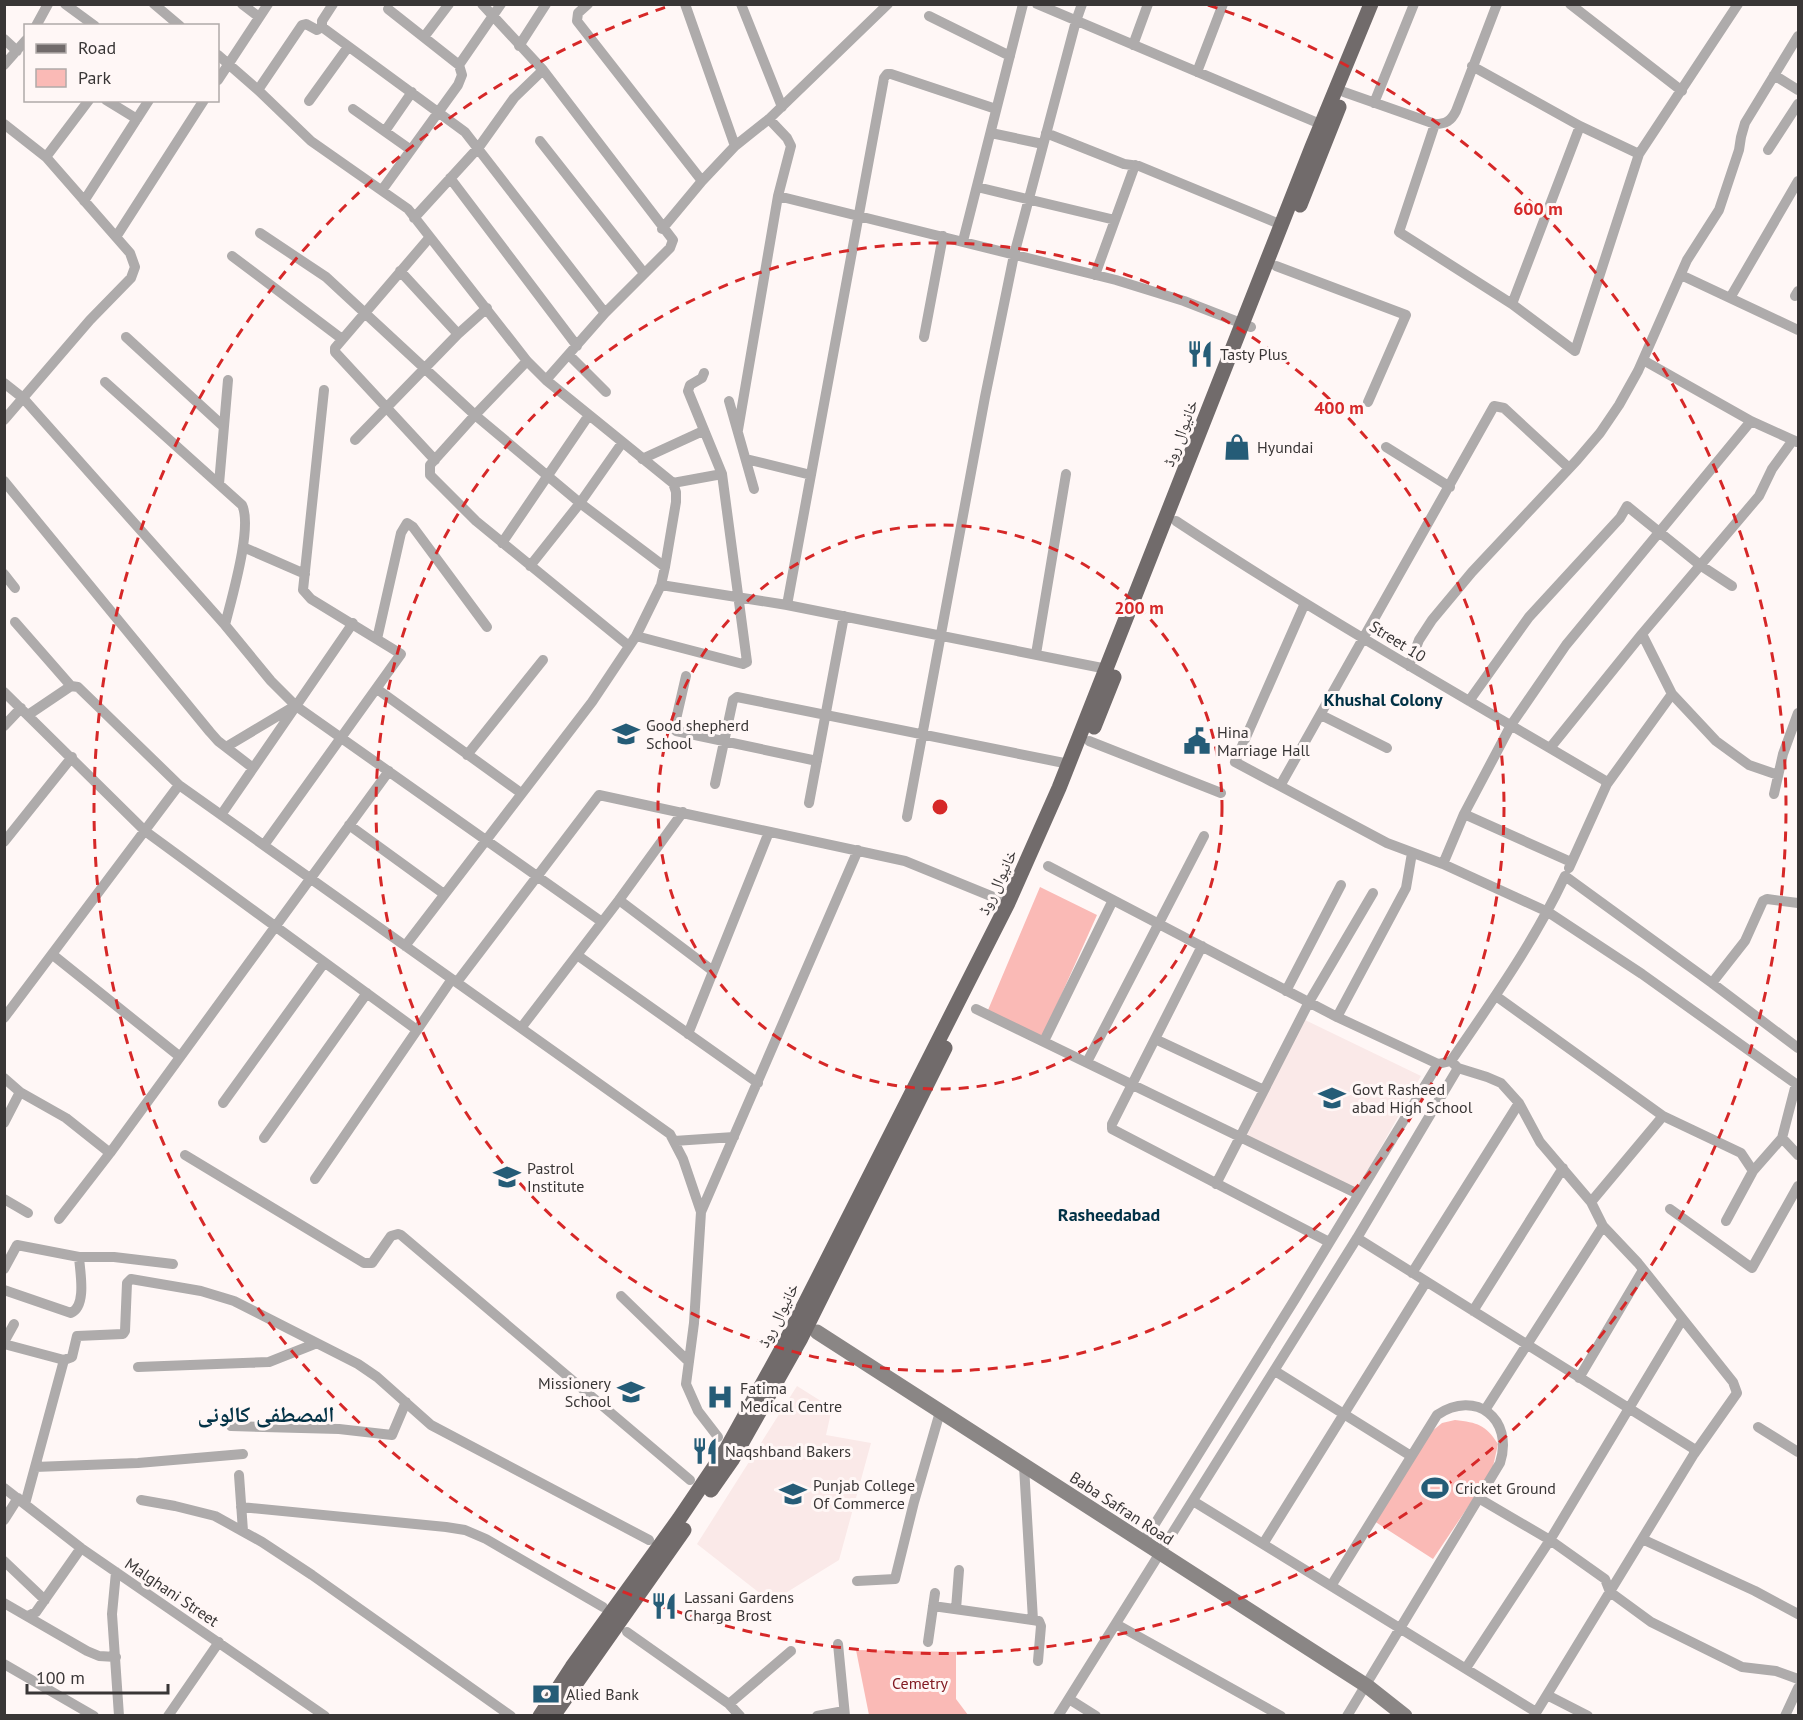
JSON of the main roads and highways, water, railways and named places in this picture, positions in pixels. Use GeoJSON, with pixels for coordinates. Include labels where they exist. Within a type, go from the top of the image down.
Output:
{"type":"FeatureCollection","features":[{"type":"Feature","properties":{"kind":"main road","name":"خانیوال روڈ"},"geometry":{"type":"LineString","coordinates":[[554,1716],[732,1460],[796,1348],[1038,861],[1089,741],[1176,521],[1282,225],[1344,92],[1374,5]]}},
{"type":"Feature","properties":{"kind":"main road","name":"خانیوال روڈ"},"geometry":{"type":"LineString","coordinates":[[540,1716],[572,1667],[680,1519],[727,1448],[785,1343],[1008,903],[1069,764],[1247,325],[1275,266],[1374,5]]}},
{"type":"Feature","properties":{"kind":"main road","name":"Baba Safran Road"},"geometry":{"type":"LineString","coordinates":[[817,1332],[1367,1686],[1406,1716]]}},
{"type":"Feature","properties":{"kind":"place","name":"Tasty Plus"},"geometry":{"type":"Point","coordinates":[1200,354]}},
{"type":"Feature","properties":{"kind":"place","name":"Hyundai"},"geometry":{"type":"Point","coordinates":[1237,447]}},
{"type":"Feature","properties":{"kind":"place","name":"Good shepherd School"},"geometry":{"type":"Point","coordinates":[626,734]}},
{"type":"Feature","properties":{"kind":"place","name":"Hina Marriage Hall"},"geometry":{"type":"Point","coordinates":[1197,741]}},
{"type":"Feature","properties":{"kind":"place","name":"Govt Rasheed abad High School"},"geometry":{"type":"Point","coordinates":[1332,1098]}},
{"type":"Feature","properties":{"kind":"place","name":"Pastrol Institute"},"geometry":{"type":"Point","coordinates":[507,1177]}},
{"type":"Feature","properties":{"kind":"place","name":"Missionery School"},"geometry":{"type":"Point","coordinates":[631,1392]}},
{"type":"Feature","properties":{"kind":"place","name":"Fatima Medical Centre"},"geometry":{"type":"Point","coordinates":[720,1397]}},
{"type":"Feature","properties":{"kind":"place","name":"Naqshband Bakers"},"geometry":{"type":"Point","coordinates":[705,1451]}},
{"type":"Feature","properties":{"kind":"place","name":"Cricket Ground"},"geometry":{"type":"Point","coordinates":[1435,1488]}},
{"type":"Feature","properties":{"kind":"place","name":"Punjab College Of Commerce"},"geometry":{"type":"Point","coordinates":[793,1494]}},
{"type":"Feature","properties":{"kind":"place","name":"Lassani Gardens Charga Brost"},"geometry":{"type":"Point","coordinates":[664,1606]}},
{"type":"Feature","properties":{"kind":"place","name":"Alied Bank"},"geometry":{"type":"Point","coordinates":[546,1694]}},
{"type":"Feature","properties":{"kind":"district","name":"Khushal Colony"},"geometry":{"type":"Point","coordinates":[1383,700]}},
{"type":"Feature","properties":{"kind":"district","name":"Rasheedabad"},"geometry":{"type":"Point","coordinates":[1109,1215]}},
{"type":"Feature","properties":{"kind":"district","name":"المصطفی کالونی"},"geometry":{"type":"Point","coordinates":[266,1414]}},
{"type":"Feature","properties":{"kind":"park label","name":"Cemetry"},"geometry":{"type":"Point","coordinates":[920,1683]}}]}
